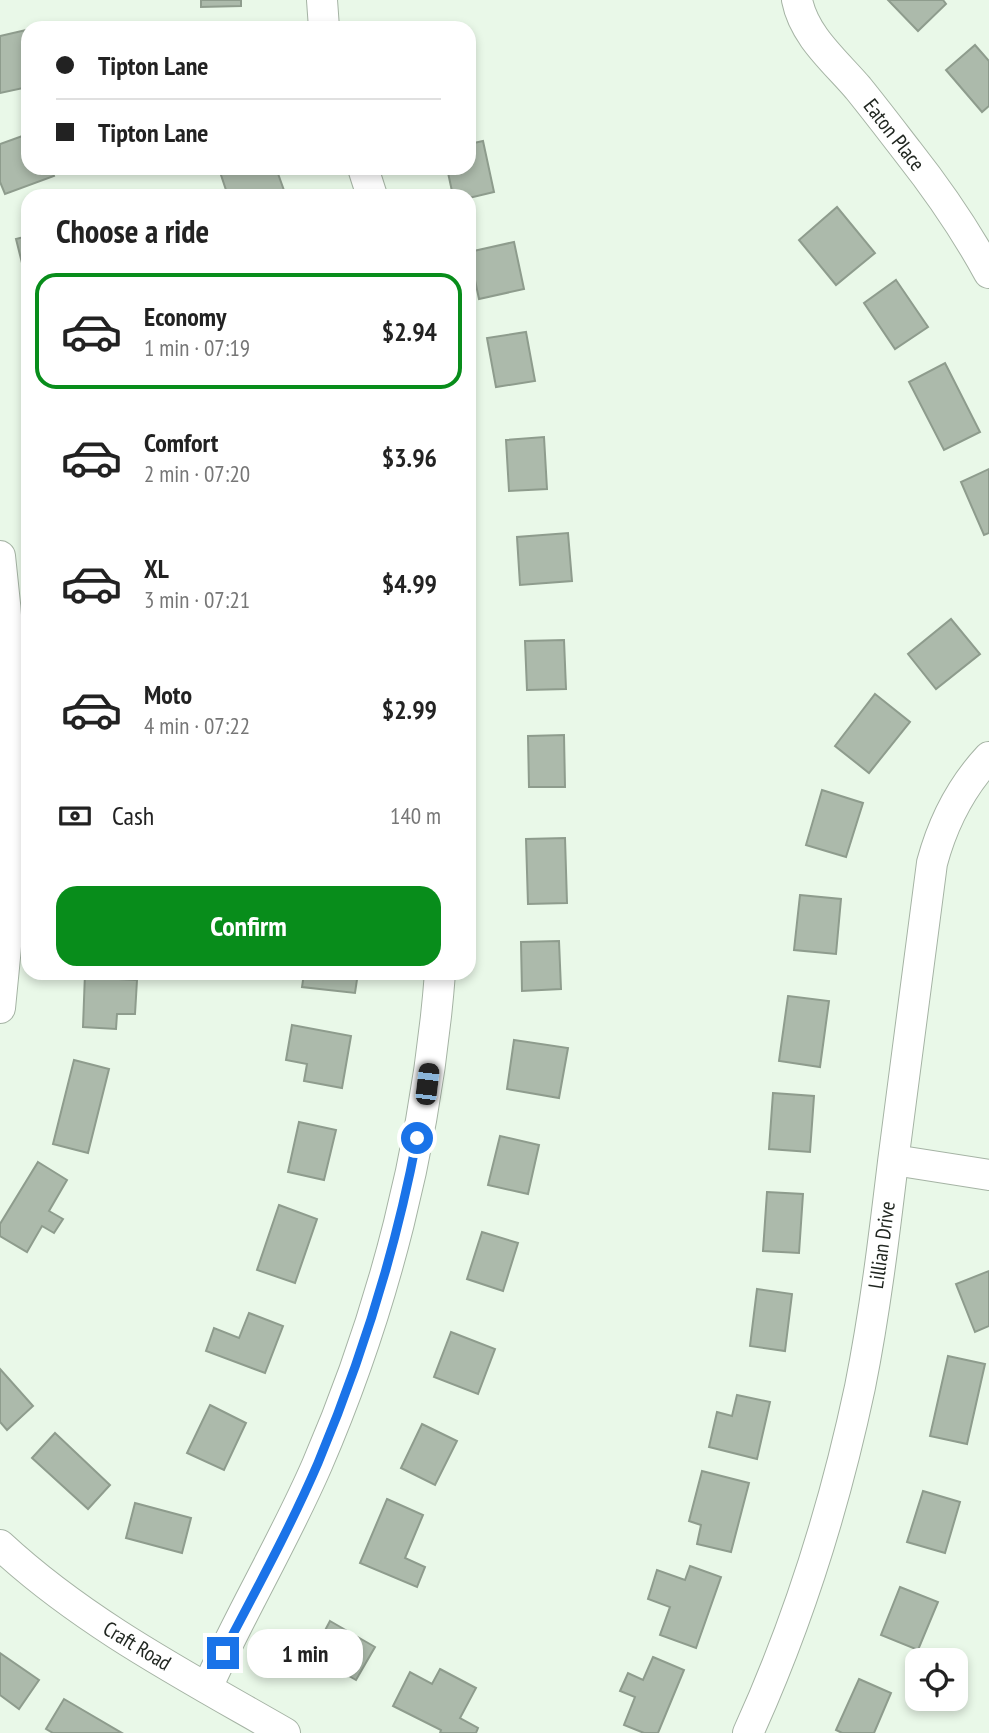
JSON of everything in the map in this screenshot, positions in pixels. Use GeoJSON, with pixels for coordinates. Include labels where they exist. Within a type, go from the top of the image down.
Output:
{"type":"FeatureCollection","features":[{"type":"Feature","properties":{"kind":"street"},"geometry":{"type":"LineString","coordinates":[[322,0],[324,21]]}},
{"type":"Feature","properties":{"kind":"street","name":"Eaton Place"},"geometry":{"type":"LineString","coordinates":[[797,0],[799,12],[809,32],[911,155],[989,273]]}},
{"type":"Feature","properties":{"kind":"street"},"geometry":{"type":"LineString","coordinates":[[0,556],[14,721],[8,936],[0,1008]]}},
{"type":"Feature","properties":{"kind":"street","name":"Lillian Drive"},"geometry":{"type":"LineString","coordinates":[[748,1733],[810,1576],[841,1467],[860,1386],[877,1290],[932,863],[939,836],[962,789],[989,757]]}},
{"type":"Feature","properties":{"kind":"street"},"geometry":{"type":"LineString","coordinates":[[207,1688],[317,1465],[369,1326],[392,1249],[412,1165],[427,1084],[439,980]]}},
{"type":"Feature","properties":{"kind":"street"},"geometry":{"type":"LineString","coordinates":[[894,1160],[989,1175]]}},
{"type":"Feature","properties":{"kind":"street","name":"Craft Road"},"geometry":{"type":"LineString","coordinates":[[0,1545],[75,1607],[109,1630],[285,1733]]}},
{"type":"Feature","properties":{"kind":"building"},"geometry":{"type":"Polygon","coordinates":[[[201,0],[241,0],[241,6],[201,7],[201,0]]]}},
{"type":"Feature","properties":{"kind":"building"},"geometry":{"type":"Polygon","coordinates":[[[888,0],[943,0],[946,4],[918,31],[888,0]]]}},
{"type":"Feature","properties":{"kind":"building"},"geometry":{"type":"Polygon","coordinates":[[[21,31],[21,88],[0,93],[0,36],[21,31]]]}},
{"type":"Feature","properties":{"kind":"building"},"geometry":{"type":"Polygon","coordinates":[[[975,45],[989,61],[989,106],[982,112],[946,70],[975,45]]]}},
{"type":"Feature","properties":{"kind":"building"},"geometry":{"type":"Polygon","coordinates":[[[21,136],[21,175],[54,176],[5,194],[0,182],[0,144],[21,136]]]}},
{"type":"Feature","properties":{"kind":"building"},"geometry":{"type":"Polygon","coordinates":[[[483,141],[494,192],[476,196],[476,189],[452,189],[448,175],[476,175],[476,142],[483,141]]]}},
{"type":"Feature","properties":{"kind":"building"},"geometry":{"type":"Polygon","coordinates":[[[221,175],[278,175],[284,189],[226,189],[221,175]]]}},
{"type":"Feature","properties":{"kind":"building"},"geometry":{"type":"Polygon","coordinates":[[[837,207],[875,253],[836,285],[799,240],[837,207]]]}},
{"type":"Feature","properties":{"kind":"building"},"geometry":{"type":"Polygon","coordinates":[[[21,238],[21,259],[16,239],[21,238]]]}},
{"type":"Feature","properties":{"kind":"building"},"geometry":{"type":"Polygon","coordinates":[[[514,242],[524,289],[479,299],[476,285],[476,250],[514,242]]]}},
{"type":"Feature","properties":{"kind":"building"},"geometry":{"type":"Polygon","coordinates":[[[896,280],[928,327],[895,349],[864,303],[896,280]]]}},
{"type":"Feature","properties":{"kind":"building"},"geometry":{"type":"Polygon","coordinates":[[[526,332],[535,381],[496,387],[487,338],[526,332]]]}},
{"type":"Feature","properties":{"kind":"building"},"geometry":{"type":"Polygon","coordinates":[[[945,363],[980,432],[944,450],[909,382],[945,363]]]}},
{"type":"Feature","properties":{"kind":"building"},"geometry":{"type":"Polygon","coordinates":[[[544,437],[547,489],[509,491],[506,440],[544,437]]]}},
{"type":"Feature","properties":{"kind":"building"},"geometry":{"type":"Polygon","coordinates":[[[989,469],[989,533],[984,535],[961,482],[989,469]]]}},
{"type":"Feature","properties":{"kind":"building"},"geometry":{"type":"Polygon","coordinates":[[[568,533],[572,581],[520,585],[517,537],[568,533]]]}},
{"type":"Feature","properties":{"kind":"building"},"geometry":{"type":"Polygon","coordinates":[[[951,619],[980,654],[936,689],[908,654],[951,619]]]}},
{"type":"Feature","properties":{"kind":"building"},"geometry":{"type":"Polygon","coordinates":[[[564,640],[566,689],[527,690],[525,641],[564,640]]]}},
{"type":"Feature","properties":{"kind":"building"},"geometry":{"type":"Polygon","coordinates":[[[875,694],[910,722],[869,773],[835,746],[875,694]]]}},
{"type":"Feature","properties":{"kind":"building"},"geometry":{"type":"Polygon","coordinates":[[[564,735],[565,787],[529,787],[528,736],[564,735]]]}},
{"type":"Feature","properties":{"kind":"building"},"geometry":{"type":"Polygon","coordinates":[[[822,790],[863,803],[846,857],[806,845],[822,790]]]}},
{"type":"Feature","properties":{"kind":"building"},"geometry":{"type":"Polygon","coordinates":[[[565,838],[567,903],[528,904],[526,839],[565,838]]]}},
{"type":"Feature","properties":{"kind":"building"},"geometry":{"type":"Polygon","coordinates":[[[800,895],[841,899],[836,954],[794,950],[800,895]]]}},
{"type":"Feature","properties":{"kind":"building"},"geometry":{"type":"Polygon","coordinates":[[[559,941],[561,989],[522,991],[521,942],[559,941]]]}},
{"type":"Feature","properties":{"kind":"building"},"geometry":{"type":"Polygon","coordinates":[[[85,980],[137,980],[135,1014],[117,1014],[116,1029],[83,1027],[85,980]]]}},
{"type":"Feature","properties":{"kind":"building"},"geometry":{"type":"Polygon","coordinates":[[[303,980],[357,980],[355,993],[302,987],[303,980]]]}},
{"type":"Feature","properties":{"kind":"building"},"geometry":{"type":"Polygon","coordinates":[[[788,996],[829,1001],[820,1067],[779,1061],[788,996]]]}},
{"type":"Feature","properties":{"kind":"building"},"geometry":{"type":"Polygon","coordinates":[[[292,1025],[351,1036],[342,1088],[304,1081],[307,1064],[286,1060],[292,1025]]]}},
{"type":"Feature","properties":{"kind":"building"},"geometry":{"type":"Polygon","coordinates":[[[514,1040],[568,1048],[559,1098],[507,1089],[514,1040]]]}},
{"type":"Feature","properties":{"kind":"building"},"geometry":{"type":"Polygon","coordinates":[[[74,1060],[109,1069],[88,1153],[53,1144],[74,1060]]]}},
{"type":"Feature","properties":{"kind":"building"},"geometry":{"type":"Polygon","coordinates":[[[773,1093],[814,1096],[810,1152],[769,1149],[773,1093]]]}},
{"type":"Feature","properties":{"kind":"building"},"geometry":{"type":"Polygon","coordinates":[[[299,1122],[336,1130],[324,1180],[288,1172],[299,1122]]]}},
{"type":"Feature","properties":{"kind":"building"},"geometry":{"type":"Polygon","coordinates":[[[500,1136],[539,1145],[528,1194],[488,1185],[500,1136]]]}},
{"type":"Feature","properties":{"kind":"building"},"geometry":{"type":"Polygon","coordinates":[[[38,1162],[67,1180],[49,1211],[63,1219],[54,1233],[42,1226],[27,1252],[0,1236],[0,1224],[38,1162]]]}},
{"type":"Feature","properties":{"kind":"building"},"geometry":{"type":"Polygon","coordinates":[[[767,1192],[803,1194],[799,1253],[763,1251],[767,1192]]]}},
{"type":"Feature","properties":{"kind":"building"},"geometry":{"type":"Polygon","coordinates":[[[279,1205],[317,1219],[295,1283],[257,1270],[279,1205]]]}},
{"type":"Feature","properties":{"kind":"building"},"geometry":{"type":"Polygon","coordinates":[[[482,1232],[518,1243],[503,1291],[467,1279],[482,1232]]]}},
{"type":"Feature","properties":{"kind":"building"},"geometry":{"type":"Polygon","coordinates":[[[989,1271],[989,1326],[975,1332],[956,1284],[989,1271]]]}},
{"type":"Feature","properties":{"kind":"building"},"geometry":{"type":"Polygon","coordinates":[[[757,1289],[792,1294],[785,1351],[750,1346],[757,1289]]]}},
{"type":"Feature","properties":{"kind":"building"},"geometry":{"type":"Polygon","coordinates":[[[249,1313],[283,1326],[265,1373],[206,1351],[214,1328],[239,1338],[249,1313]]]}},
{"type":"Feature","properties":{"kind":"building"},"geometry":{"type":"Polygon","coordinates":[[[451,1332],[495,1349],[478,1394],[434,1377],[451,1332]]]}},
{"type":"Feature","properties":{"kind":"building"},"geometry":{"type":"Polygon","coordinates":[[[948,1356],[985,1364],[967,1444],[930,1436],[948,1356]]]}},
{"type":"Feature","properties":{"kind":"building"},"geometry":{"type":"Polygon","coordinates":[[[0,1369],[33,1406],[7,1430],[0,1422],[0,1369]]]}},
{"type":"Feature","properties":{"kind":"building"},"geometry":{"type":"Polygon","coordinates":[[[737,1395],[770,1402],[757,1459],[709,1447],[717,1412],[732,1416],[737,1395]]]}},
{"type":"Feature","properties":{"kind":"building"},"geometry":{"type":"Polygon","coordinates":[[[210,1405],[246,1423],[224,1470],[187,1453],[210,1405]]]}},
{"type":"Feature","properties":{"kind":"building"},"geometry":{"type":"Polygon","coordinates":[[[422,1424],[457,1441],[435,1485],[401,1468],[422,1424]]]}},
{"type":"Feature","properties":{"kind":"building"},"geometry":{"type":"Polygon","coordinates":[[[55,1433],[110,1485],[88,1509],[32,1458],[55,1433]]]}},
{"type":"Feature","properties":{"kind":"building"},"geometry":{"type":"Polygon","coordinates":[[[702,1471],[749,1483],[731,1552],[697,1544],[701,1525],[689,1521],[702,1471]]]}},
{"type":"Feature","properties":{"kind":"building"},"geometry":{"type":"Polygon","coordinates":[[[923,1491],[960,1502],[945,1553],[907,1542],[923,1491]]]}},
{"type":"Feature","properties":{"kind":"building"},"geometry":{"type":"Polygon","coordinates":[[[387,1499],[423,1515],[405,1558],[425,1567],[417,1587],[360,1563],[387,1499]]]}},
{"type":"Feature","properties":{"kind":"building"},"geometry":{"type":"Polygon","coordinates":[[[135,1503],[191,1518],[182,1553],[126,1538],[135,1503]]]}},
{"type":"Feature","properties":{"kind":"building"},"geometry":{"type":"Polygon","coordinates":[[[690,1566],[721,1577],[696,1648],[660,1635],[670,1607],[648,1599],[657,1570],[685,1580],[690,1566]]]}},
{"type":"Feature","properties":{"kind":"building"},"geometry":{"type":"Polygon","coordinates":[[[900,1587],[938,1602],[919,1648],[881,1635],[900,1587]]]}},
{"type":"Feature","properties":{"kind":"building"},"geometry":{"type":"Polygon","coordinates":[[[330,1621],[375,1647],[356,1680],[312,1655],[330,1621]]]}},
{"type":"Feature","properties":{"kind":"building"},"geometry":{"type":"Polygon","coordinates":[[[0,1653],[39,1680],[19,1709],[0,1695],[0,1653]]]}},
{"type":"Feature","properties":{"kind":"building"},"geometry":{"type":"Polygon","coordinates":[[[653,1657],[684,1670],[658,1733],[644,1733],[624,1725],[635,1697],[620,1691],[628,1673],[643,1680],[653,1657]]]}},
{"type":"Feature","properties":{"kind":"building"},"geometry":{"type":"Polygon","coordinates":[[[440,1669],[476,1688],[460,1718],[478,1728],[476,1733],[440,1733],[441,1730],[393,1706],[410,1672],[432,1684],[440,1669]]]}},
{"type":"Feature","properties":{"kind":"building"},"geometry":{"type":"Polygon","coordinates":[[[859,1679],[891,1693],[874,1733],[842,1733],[836,1730],[859,1679]]]}},
{"type":"Feature","properties":{"kind":"building"},"geometry":{"type":"Polygon","coordinates":[[[64,1699],[122,1733],[53,1733],[46,1729],[64,1699]]]}},
{"type":"Feature","properties":{"kind":"route"},"geometry":{"type":"LineString","coordinates":[[223,1653],[276,1552],[317,1465],[341,1404],[369,1326],[392,1249],[417,1138]]}}]}
